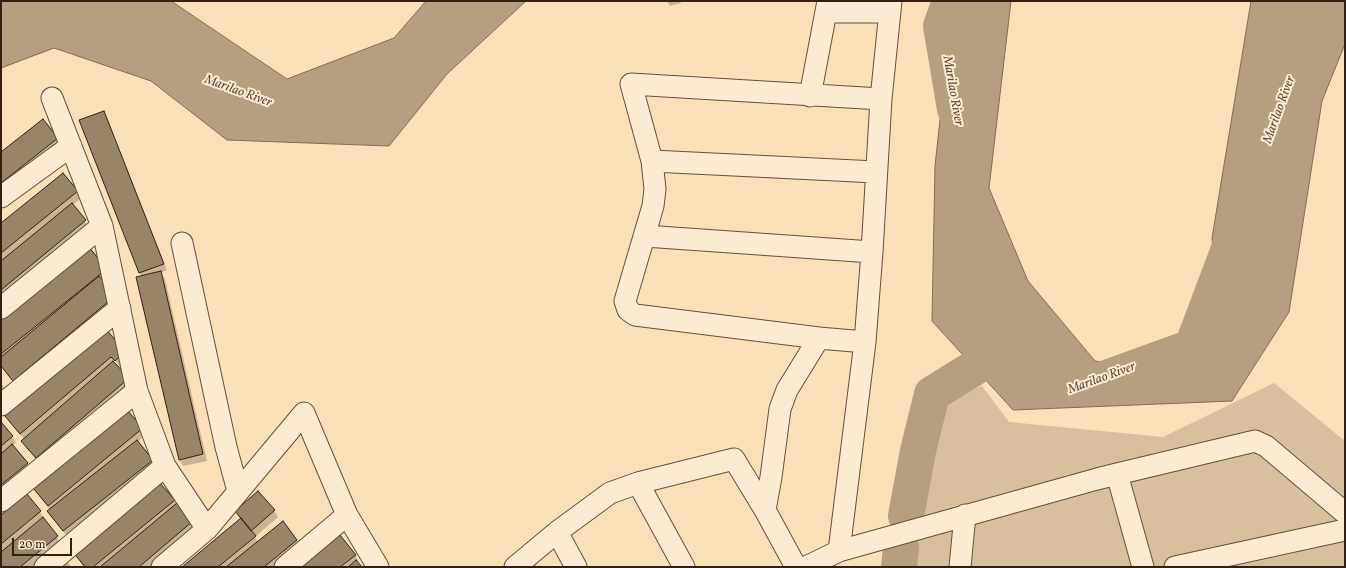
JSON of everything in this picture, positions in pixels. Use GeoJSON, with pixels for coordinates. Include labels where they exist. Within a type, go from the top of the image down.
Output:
{"type":"FeatureCollection","features":[{"type":"Feature","properties":{"kind":"street"},"geometry":{"type":"LineString","coordinates":[[810,96],[827,7],[891,6],[881,99],[865,342],[839,551]]}},
{"type":"Feature","properties":{"kind":"street"},"geometry":{"type":"LineString","coordinates":[[865,342],[819,338],[635,315],[628,310],[625,301],[653,206],[654,190],[652,161],[631,84],[810,96],[881,99]]}},
{"type":"Feature","properties":{"kind":"street"},"geometry":{"type":"LineString","coordinates":[[52,98],[102,226],[137,391],[165,466],[207,529]]}},
{"type":"Feature","properties":{"kind":"street"},"geometry":{"type":"LineString","coordinates":[[1,197],[71,146]]}},
{"type":"Feature","properties":{"kind":"street"},"geometry":{"type":"LineString","coordinates":[[652,161],[876,172]]}},
{"type":"Feature","properties":{"kind":"street"},"geometry":{"type":"LineString","coordinates":[[1,308],[102,226]]}},
{"type":"Feature","properties":{"kind":"street"},"geometry":{"type":"LineString","coordinates":[[645,236],[872,252]]}},
{"type":"Feature","properties":{"kind":"street"},"geometry":{"type":"LineString","coordinates":[[182,243],[226,447],[238,491]]}},
{"type":"Feature","properties":{"kind":"street"},"geometry":{"type":"LineString","coordinates":[[1,404],[120,308]]}},
{"type":"Feature","properties":{"kind":"street"},"geometry":{"type":"LineString","coordinates":[[765,510],[780,409],[787,390],[819,338]]}},
{"type":"Feature","properties":{"kind":"street"},"geometry":{"type":"LineString","coordinates":[[1,502],[137,391]]}},
{"type":"Feature","properties":{"kind":"street"},"geometry":{"type":"LineString","coordinates":[[162,567],[207,529],[304,413],[347,515],[378,567]]}},
{"type":"Feature","properties":{"kind":"street"},"geometry":{"type":"LineString","coordinates":[[806,567],[839,551],[965,515],[1117,474],[1255,441],[1266,446],[1345,513]]}},
{"type":"Feature","properties":{"kind":"street"},"geometry":{"type":"LineString","coordinates":[[515,567],[557,532],[610,493],[638,483],[734,459],[765,510],[796,567]]}},
{"type":"Feature","properties":{"kind":"street"},"geometry":{"type":"LineString","coordinates":[[44,567],[165,466]]}},
{"type":"Feature","properties":{"kind":"street"},"geometry":{"type":"LineString","coordinates":[[1117,474],[1142,567]]}},
{"type":"Feature","properties":{"kind":"street"},"geometry":{"type":"LineString","coordinates":[[638,483],[684,567]]}},
{"type":"Feature","properties":{"kind":"street"},"geometry":{"type":"LineString","coordinates":[[285,567],[347,515]]}},
{"type":"Feature","properties":{"kind":"street"},"geometry":{"type":"LineString","coordinates":[[960,567],[965,515]]}},
{"type":"Feature","properties":{"kind":"street"},"geometry":{"type":"LineString","coordinates":[[1175,567],[1345,530]]}},
{"type":"Feature","properties":{"kind":"street"},"geometry":{"type":"LineString","coordinates":[[557,532],[576,567]]}},
{"type":"Feature","properties":{"kind":"shaded area"},"geometry":{"type":"Polygon","coordinates":[[[1274,383],[1345,441],[1345,567],[907,567],[916,495],[937,400],[982,386],[1009,422],[1163,437],[1274,383]]]}},
{"type":"Feature","properties":{"kind":"water"},"geometry":{"type":"Polygon","coordinates":[[[1,1],[171,1],[287,79],[394,38],[426,1],[526,1],[447,74],[389,146],[227,140],[151,81],[54,48],[1,68],[1,1]]]}},
{"type":"Feature","properties":{"kind":"water"},"geometry":{"type":"Polygon","coordinates":[[[953,1],[1011,1],[989,188],[1028,281],[1095,361],[1135,368],[1219,319],[1212,238],[1251,1],[1345,1],[1345,44],[1322,101],[1289,312],[1232,401],[1013,410],[932,321],[935,166],[953,1]]]}},
{"type":"Feature","properties":{"kind":"building"},"geometry":{"type":"Polygon","coordinates":[[[104,111],[164,264],[139,273],[79,120],[104,111]]]}},
{"type":"Feature","properties":{"kind":"building"},"geometry":{"type":"Polygon","coordinates":[[[43,119],[58,138],[1,183],[1,152],[43,119]]]}},
{"type":"Feature","properties":{"kind":"building"},"geometry":{"type":"Polygon","coordinates":[[[63,173],[78,191],[1,253],[1,223],[63,173]]]}},
{"type":"Feature","properties":{"kind":"building"},"geometry":{"type":"Polygon","coordinates":[[[72,203],[86,220],[1,290],[1,261],[72,203]]]}},
{"type":"Feature","properties":{"kind":"building"},"geometry":{"type":"Polygon","coordinates":[[[88,246],[107,269],[1,354],[1,317],[88,246]]]}},
{"type":"Feature","properties":{"kind":"building"},"geometry":{"type":"Polygon","coordinates":[[[161,271],[203,454],[179,460],[136,277],[161,271]]]}},
{"type":"Feature","properties":{"kind":"building"},"geometry":{"type":"Polygon","coordinates":[[[99,276],[115,296],[13,381],[1,366],[1,357],[99,276]]]}},
{"type":"Feature","properties":{"kind":"building"},"geometry":{"type":"Polygon","coordinates":[[[106,329],[125,352],[115,361],[111,357],[20,434],[5,416],[36,390],[31,385],[106,329]]]}},
{"type":"Feature","properties":{"kind":"building"},"geometry":{"type":"Polygon","coordinates":[[[113,361],[129,378],[36,458],[21,441],[113,361]]]}},
{"type":"Feature","properties":{"kind":"building"},"geometry":{"type":"Polygon","coordinates":[[[127,410],[143,428],[48,506],[33,488],[127,410]]]}},
{"type":"Feature","properties":{"kind":"building"},"geometry":{"type":"Polygon","coordinates":[[[1,422],[13,436],[1,446],[1,422]]]}},
{"type":"Feature","properties":{"kind":"building"},"geometry":{"type":"Polygon","coordinates":[[[137,440],[153,460],[63,531],[47,511],[137,440]]]}},
{"type":"Feature","properties":{"kind":"building"},"geometry":{"type":"Polygon","coordinates":[[[12,444],[28,463],[1,485],[1,454],[12,444]]]}},
{"type":"Feature","properties":{"kind":"building"},"geometry":{"type":"Polygon","coordinates":[[[159,482],[175,500],[93,567],[85,567],[73,552],[159,482]]]}},
{"type":"Feature","properties":{"kind":"building"},"geometry":{"type":"Polygon","coordinates":[[[258,491],[275,510],[251,531],[235,511],[258,491]]]}},
{"type":"Feature","properties":{"kind":"building"},"geometry":{"type":"Polygon","coordinates":[[[27,494],[41,511],[1,544],[1,515],[27,494]]]}},
{"type":"Feature","properties":{"kind":"building"},"geometry":{"type":"Polygon","coordinates":[[[177,503],[193,521],[139,567],[100,567],[177,503]]]}},
{"type":"Feature","properties":{"kind":"building"},"geometry":{"type":"Polygon","coordinates":[[[43,517],[58,536],[20,567],[1,567],[1,552],[43,517]]]}},
{"type":"Feature","properties":{"kind":"building"},"geometry":{"type":"Polygon","coordinates":[[[241,518],[256,536],[218,567],[182,567],[241,518]]]}},
{"type":"Feature","properties":{"kind":"building"},"geometry":{"type":"Polygon","coordinates":[[[283,521],[297,540],[264,567],[226,567],[283,521]]]}},
{"type":"Feature","properties":{"kind":"building"},"geometry":{"type":"Polygon","coordinates":[[[340,535],[356,555],[340,567],[300,567],[340,535]]]}},
{"type":"Feature","properties":{"kind":"building"},"geometry":{"type":"Polygon","coordinates":[[[356,560],[362,567],[348,567],[356,560]]]}},
{"type":"Feature","properties":{"kind":"waterway","name":"Marilao River"},"geometry":{"type":"LineString","coordinates":[[950,1],[941,26],[955,109]]}},
{"type":"Feature","properties":{"kind":"waterway","name":"Marilao River"},"geometry":{"type":"LineString","coordinates":[[1087,385],[1192,347],[1233,238]]}},
{"type":"Feature","properties":{"kind":"waterway"},"geometry":{"type":"LineString","coordinates":[[906,516],[918,451],[932,394],[1016,342]]}},
{"type":"Feature","properties":{"kind":"waterway"},"geometry":{"type":"LineString","coordinates":[[899,567],[901,547]]}}]}
